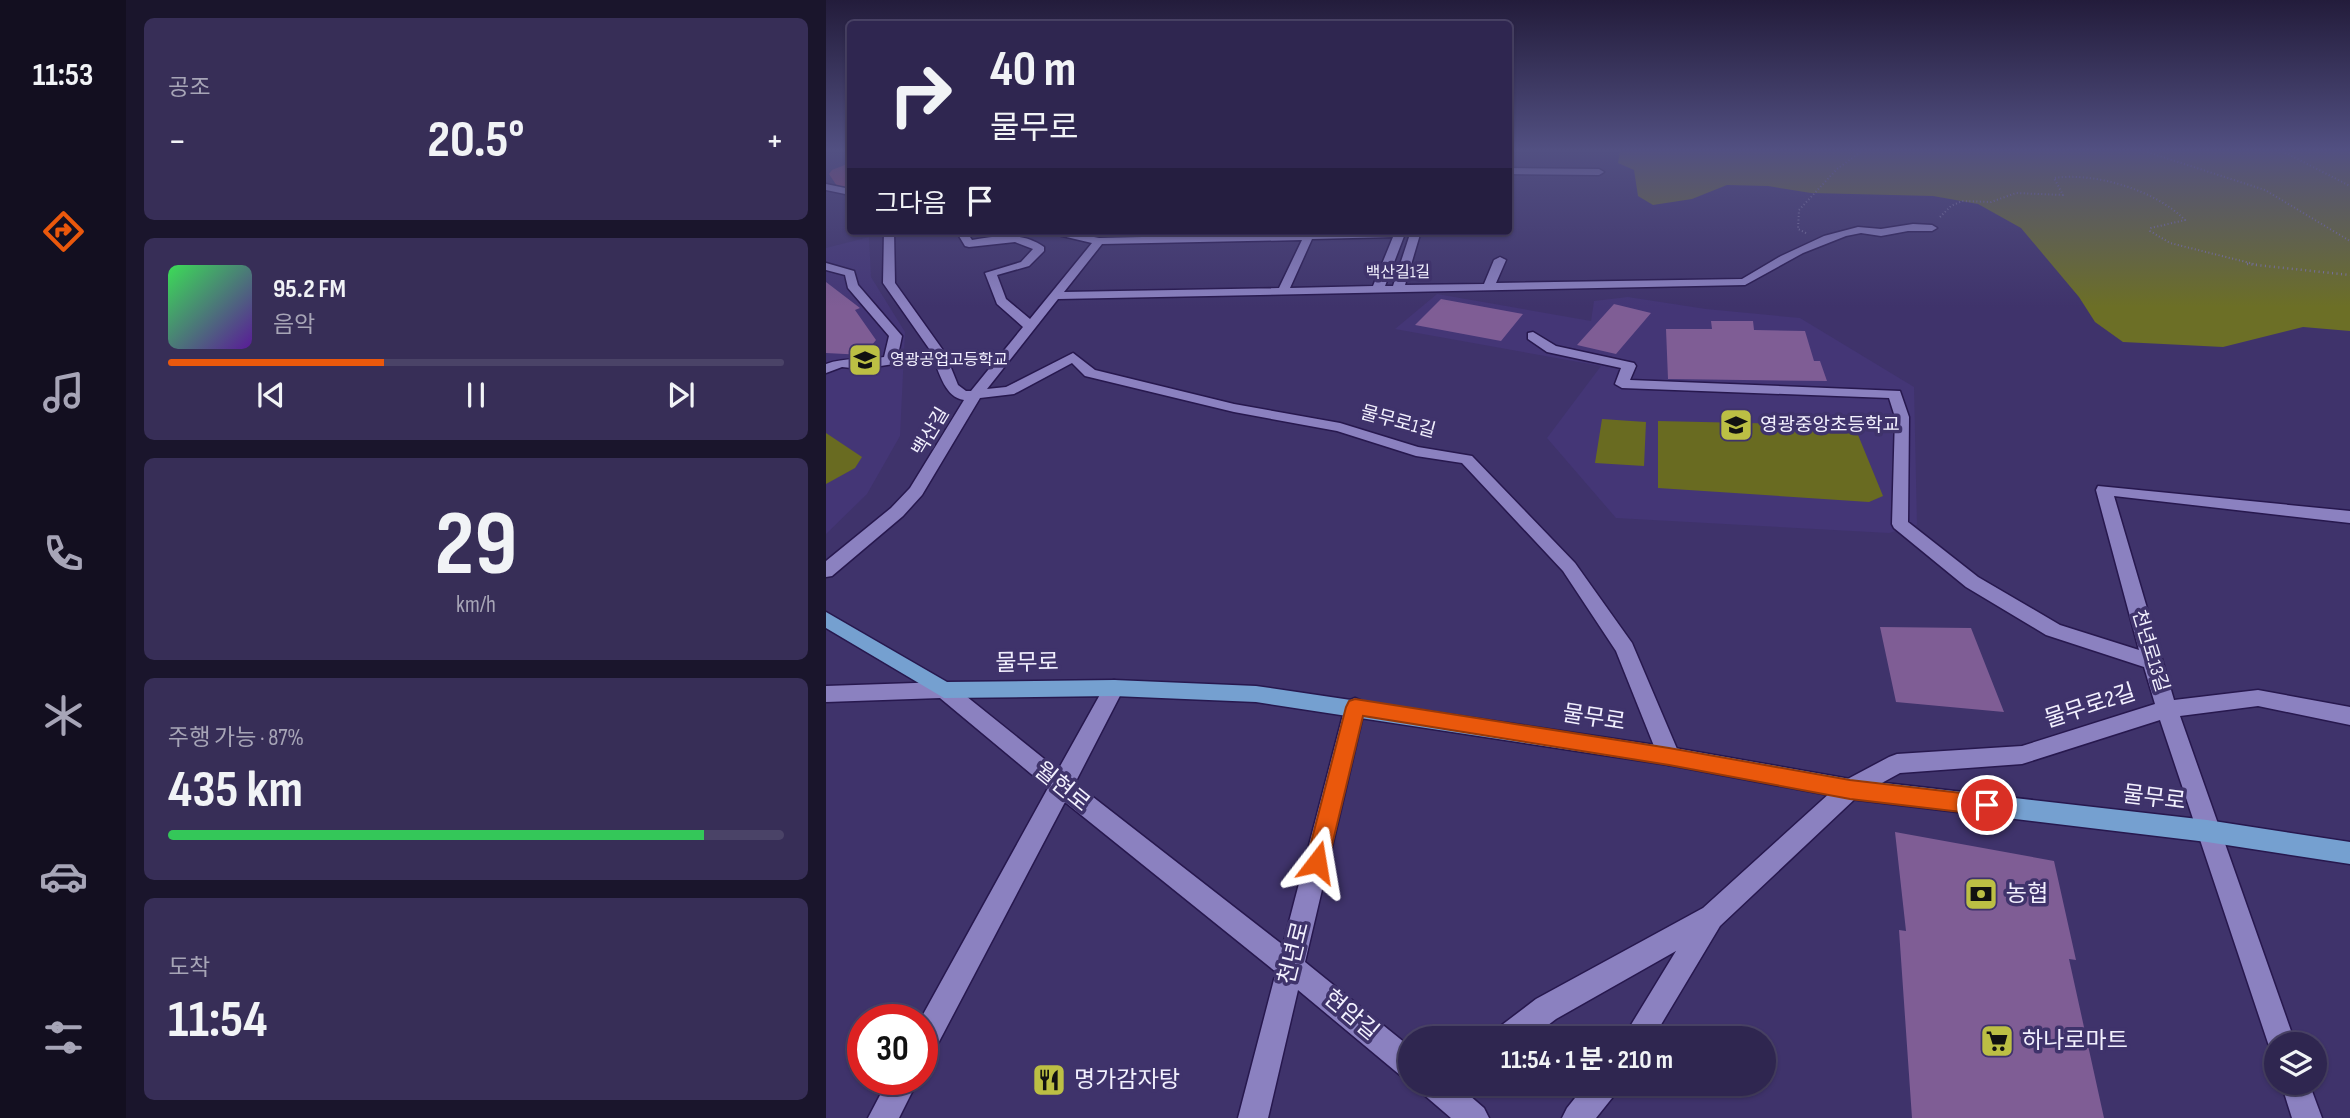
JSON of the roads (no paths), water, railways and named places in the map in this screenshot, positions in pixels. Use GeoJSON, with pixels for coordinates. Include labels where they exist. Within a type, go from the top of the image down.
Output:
{"type":"FeatureCollection","features":[{"type":"Feature","properties":{"kind":"main road","name":"월현로"},"geometry":{"type":"LineString","coordinates":[[826,619],[944,690]]}},
{"type":"Feature","properties":{"kind":"main road","name":"물무로"},"geometry":{"type":"LineString","coordinates":[[944,690],[1114,688],[1256,694],[1669,756],[1850,789],[2207,831],[2350,853]]}},
{"type":"Feature","properties":{"kind":"street","name":"백산길1길"},"geometry":{"type":"LineString","coordinates":[[1052,296],[1745,282],[1821,240],[1867,229],[1882,233],[1913,226],[1932,228]]}},
{"type":"Feature","properties":{"kind":"street"},"geometry":{"type":"LineString","coordinates":[[890,235],[889,283],[938,353],[957,393],[974,396]]}},
{"type":"Feature","properties":{"kind":"street"},"geometry":{"type":"LineString","coordinates":[[963,235],[968,244],[1014,238],[1035,244],[1040,249],[1024,264],[991,273],[1001,301],[1029,324]]}},
{"type":"Feature","properties":{"kind":"street"},"geometry":{"type":"LineString","coordinates":[[1067,235],[1099,241],[1237,235]]}},
{"type":"Feature","properties":{"kind":"street"},"geometry":{"type":"LineString","coordinates":[[1283,290],[1309,235]]}},
{"type":"Feature","properties":{"kind":"street"},"geometry":{"type":"LineString","coordinates":[[1378,289],[1399,235]]}},
{"type":"Feature","properties":{"kind":"street"},"geometry":{"type":"LineString","coordinates":[[1398,289],[1415,235]]}},
{"type":"Feature","properties":{"kind":"street","name":"백산길"},"geometry":{"type":"LineString","coordinates":[[826,571],[897,512],[916,491],[974,396],[1029,324],[1099,241]]}},
{"type":"Feature","properties":{"kind":"street"},"geometry":{"type":"LineString","coordinates":[[1489,287],[1500,260]]}},
{"type":"Feature","properties":{"kind":"street"},"geometry":{"type":"LineString","coordinates":[[826,266],[850,273],[852,286],[896,335],[890,361]]}},
{"type":"Feature","properties":{"kind":"street"},"geometry":{"type":"LineString","coordinates":[[1533,336],[1552,349],[1629,366],[1622,384],[1895,394],[1902,417],[1900,524],[1972,582],[2053,630],[2152,663]]}},
{"type":"Feature","properties":{"kind":"street"},"geometry":{"type":"LineString","coordinates":[[826,369],[840,363],[861,365],[938,353]]}},
{"type":"Feature","properties":{"kind":"street","name":"물무로1길"},"geometry":{"type":"LineString","coordinates":[[974,396],[1009,391],[1073,358],[1090,373],[1234,408],[1340,427],[1416,451],[1466,459],[1489,479],[1569,567],[1625,648],[1669,756]]}},
{"type":"Feature","properties":{"kind":"street","name":"천년로13길"},"geometry":{"type":"LineString","coordinates":[[2277,1032],[2152,663],[2104,489],[2350,517]]}},
{"type":"Feature","properties":{"kind":"street"},"geometry":{"type":"LineString","coordinates":[[938,1015],[1114,688]]}},
{"type":"Feature","properties":{"kind":"street","name":"물무로"},"geometry":{"type":"LineString","coordinates":[[826,694],[944,690]]}},
{"type":"Feature","properties":{"kind":"street","name":"월현로"},"geometry":{"type":"LineString","coordinates":[[944,690],[1060,787],[1292,965]]}},
{"type":"Feature","properties":{"kind":"street","name":"물무로2길"},"geometry":{"type":"LineString","coordinates":[[1712,917],[1850,789],[1897,764],[2022,755],[2167,709],[2258,698],[2350,716]]}},
{"type":"Feature","properties":{"kind":"street","name":"천년로"},"geometry":{"type":"LineString","coordinates":[[1253,1118],[1355,707]]}},
{"type":"Feature","properties":{"kind":"street"},"geometry":{"type":"LineString","coordinates":[[1524,1026],[1546,1009],[1712,917]]}},
{"type":"Feature","properties":{"kind":"street"},"geometry":{"type":"LineString","coordinates":[[1644,1026],[1712,917]]}},
{"type":"Feature","properties":{"kind":"street","name":"현암길"},"geometry":{"type":"LineString","coordinates":[[1292,965],[1398,1055]]}},
{"type":"Feature","properties":{"kind":"street"},"geometry":{"type":"LineString","coordinates":[[883,1118],[896,1095]]}},
{"type":"Feature","properties":{"kind":"street"},"geometry":{"type":"LineString","coordinates":[[2299,1095],[2307,1118]]}},
{"type":"Feature","properties":{"kind":"street"},"geometry":{"type":"LineString","coordinates":[[1451,1096],[1474,1118]]}},
{"type":"Feature","properties":{"kind":"street"},"geometry":{"type":"LineString","coordinates":[[1577,1118],[1595,1096]]}},
{"type":"Feature","properties":{"kind":"place","name":"영광공업고등학교"},"geometry":{"type":"Point","coordinates":[865,360]}},
{"type":"Feature","properties":{"kind":"place","name":"영광중앙초등학교"},"geometry":{"type":"Point","coordinates":[1736,425]}},
{"type":"Feature","properties":{"kind":"place","name":"농협"},"geometry":{"type":"Point","coordinates":[1981,894]}},
{"type":"Feature","properties":{"kind":"place","name":"하나로마트"},"geometry":{"type":"Point","coordinates":[1997,1041]}},
{"type":"Feature","properties":{"kind":"place","name":"명가감자탕"},"geometry":{"type":"Point","coordinates":[1049,1080]}}]}
